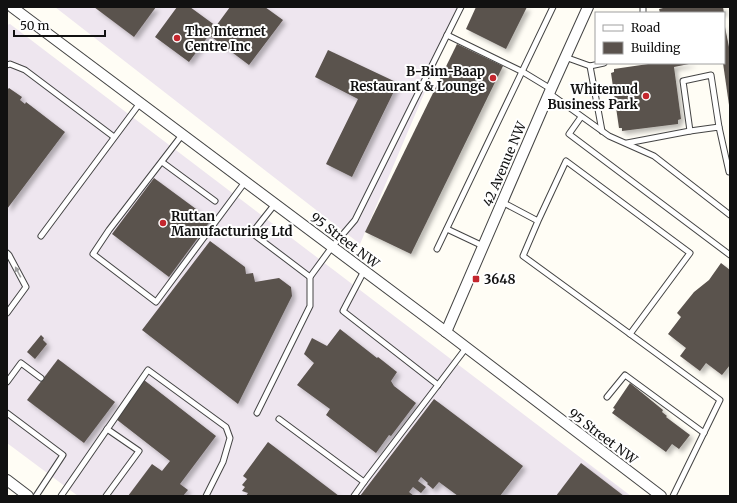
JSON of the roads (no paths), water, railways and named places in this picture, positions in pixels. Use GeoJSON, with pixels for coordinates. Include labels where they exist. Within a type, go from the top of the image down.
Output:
{"type":"FeatureCollection","features":[{"type":"Feature","properties":{"kind":"street","name":"95 Street NW"},"geometry":{"type":"LineString","coordinates":[[12,7],[446,332],[661,496]]}},
{"type":"Feature","properties":{"kind":"street","name":"42 Avenue NW"},"geometry":{"type":"LineString","coordinates":[[446,332],[588,7]]}},
{"type":"Feature","properties":{"kind":"street"},"geometry":{"type":"LineString","coordinates":[[7,480],[28,496]]}},
{"type":"Feature","properties":{"kind":"lane"},"geometry":{"type":"LineString","coordinates":[[257,413],[310,306],[310,277],[332,247],[355,220],[461,7]]}},
{"type":"Feature","properties":{"kind":"lane"},"geometry":{"type":"LineString","coordinates":[[437,249],[553,7]]}},
{"type":"Feature","properties":{"kind":"lane"},"geometry":{"type":"LineString","coordinates":[[447,35],[523,72],[550,91],[581,117],[609,136],[654,156],[730,215]]}},
{"type":"Feature","properties":{"kind":"lane"},"geometry":{"type":"LineString","coordinates":[[565,57],[590,66],[599,64]]}},
{"type":"Feature","properties":{"kind":"lane"},"geometry":{"type":"LineString","coordinates":[[7,65],[10,64],[25,70],[114,137]]}},
{"type":"Feature","properties":{"kind":"lane"},"geometry":{"type":"LineString","coordinates":[[590,66],[602,131]]}},
{"type":"Feature","properties":{"kind":"lane"},"geometry":{"type":"LineString","coordinates":[[690,131],[683,81],[711,75],[718,127],[729,172]]}},
{"type":"Feature","properties":{"kind":"lane"},"geometry":{"type":"LineString","coordinates":[[41,236],[140,103]]}},
{"type":"Feature","properties":{"kind":"lane"},"geometry":{"type":"LineString","coordinates":[[581,117],[569,134],[730,254]]}},
{"type":"Feature","properties":{"kind":"lane"},"geometry":{"type":"LineString","coordinates":[[626,144],[718,127]]}},
{"type":"Feature","properties":{"kind":"lane"},"geometry":{"type":"LineString","coordinates":[[182,135],[93,254],[156,302],[245,182]]}},
{"type":"Feature","properties":{"kind":"lane"},"geometry":{"type":"LineString","coordinates":[[630,334],[690,253],[566,161],[523,256],[720,400],[673,496]]}},
{"type":"Feature","properties":{"kind":"lane"},"geometry":{"type":"LineString","coordinates":[[162,162],[215,201]]}},
{"type":"Feature","properties":{"kind":"lane"},"geometry":{"type":"LineString","coordinates":[[502,202],[538,221]]}},
{"type":"Feature","properties":{"kind":"lane"},"geometry":{"type":"LineString","coordinates":[[275,204],[252,233],[310,277]]}},
{"type":"Feature","properties":{"kind":"lane"},"geometry":{"type":"LineString","coordinates":[[447,229],[483,246]]}},
{"type":"Feature","properties":{"kind":"lane"},"geometry":{"type":"LineString","coordinates":[[7,253],[26,287],[7,313]]}},
{"type":"Feature","properties":{"kind":"lane"},"geometry":{"type":"LineString","coordinates":[[364,271],[343,311],[438,385]]}},
{"type":"Feature","properties":{"kind":"lane"},"geometry":{"type":"LineString","coordinates":[[354,496],[466,348]]}},
{"type":"Feature","properties":{"kind":"lane"},"geometry":{"type":"LineString","coordinates":[[7,382],[21,363],[41,378]]}},
{"type":"Feature","properties":{"kind":"lane"},"geometry":{"type":"LineString","coordinates":[[60,496],[148,370],[226,427],[230,438],[223,462],[206,496]]}},
{"type":"Feature","properties":{"kind":"lane"},"geometry":{"type":"LineString","coordinates":[[607,397],[625,375],[704,433]]}},
{"type":"Feature","properties":{"kind":"lane"},"geometry":{"type":"LineString","coordinates":[[7,413],[63,455],[36,496]]}},
{"type":"Feature","properties":{"kind":"lane"},"geometry":{"type":"LineString","coordinates":[[279,419],[364,482]]}},
{"type":"Feature","properties":{"kind":"lane"},"geometry":{"type":"LineString","coordinates":[[106,496],[139,451],[107,429]]}},
{"type":"Feature","properties":{"kind":"place","name":"The Internet Centre Inc"},"geometry":{"type":"Point","coordinates":[177,38]}},
{"type":"Feature","properties":{"kind":"place","name":"B-Bim-Baap Restaurant & Lounge"},"geometry":{"type":"Point","coordinates":[493,78]}},
{"type":"Feature","properties":{"kind":"place","name":"Whitemud Business Park"},"geometry":{"type":"Point","coordinates":[646,96]}},
{"type":"Feature","properties":{"kind":"place","name":"Ruttan Manufacturing Ltd"},"geometry":{"type":"Point","coordinates":[163,223]}},
{"type":"Feature","properties":{"kind":"place","name":"3648"},"geometry":{"type":"Point","coordinates":[476,279]}}]}
